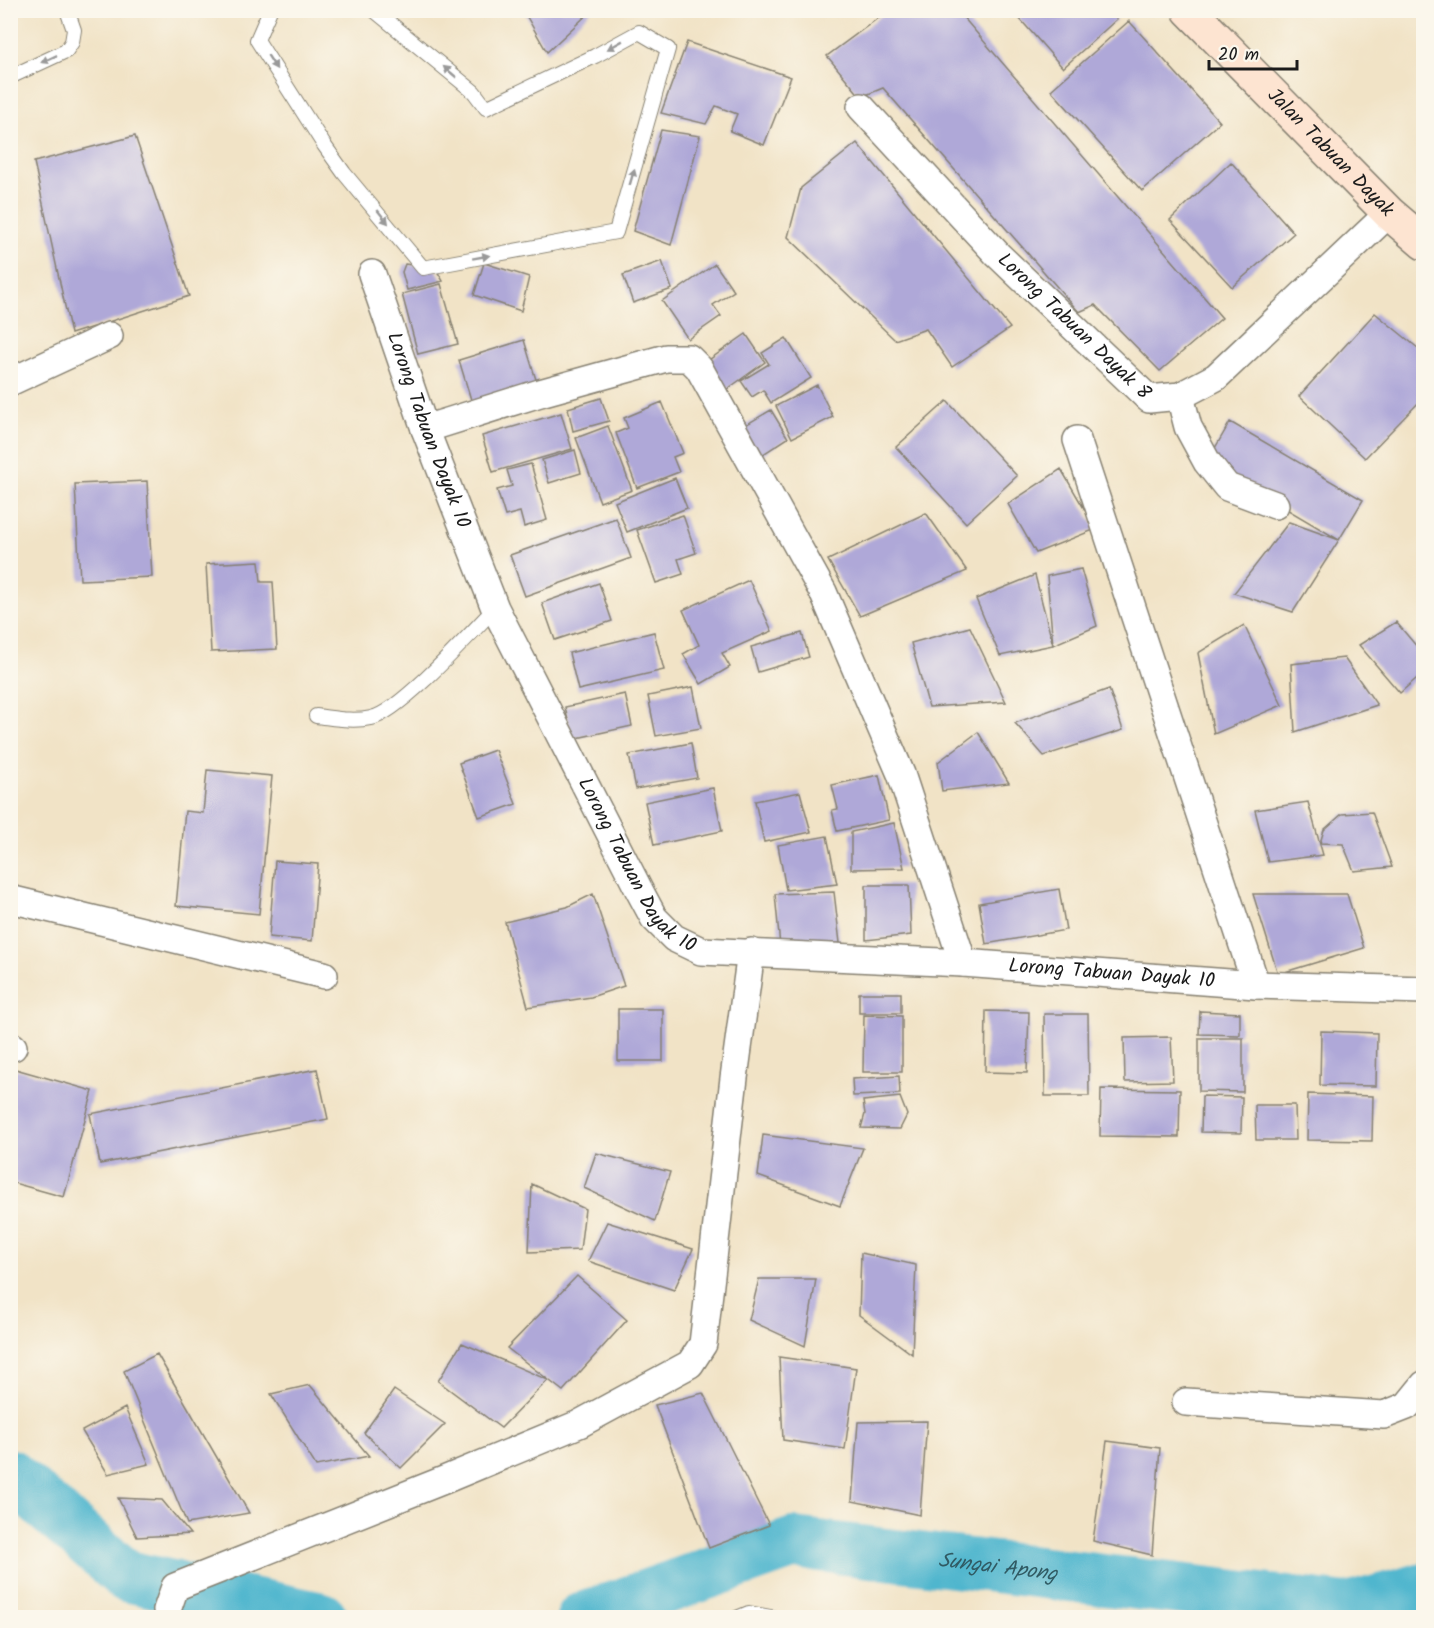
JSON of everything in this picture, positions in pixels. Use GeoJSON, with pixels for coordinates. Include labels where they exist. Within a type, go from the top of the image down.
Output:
{"type":"FeatureCollection","features":[{"type":"Feature","properties":{"kind":"street","name":"Jalan Tabuan Dayak"},"geometry":{"type":"LineString","coordinates":[[1189,10],[1389,213],[1424,243]]}},
{"type":"Feature","properties":{"kind":"street","name":"Lorong Tabuan Dayak 8"},"geometry":{"type":"LineString","coordinates":[[861,107],[998,255],[1149,399],[1180,396],[1216,377],[1389,213]]}},
{"type":"Feature","properties":{"kind":"street","name":"Lorong Tabuan Dayak 10"},"geometry":{"type":"LineString","coordinates":[[372,274],[425,429],[495,608],[654,918],[674,938],[701,951],[963,963],[1256,985],[1424,990]]}},
{"type":"Feature","properties":{"kind":"street"},"geometry":{"type":"LineString","coordinates":[[10,382],[109,336]]}},
{"type":"Feature","properties":{"kind":"street"},"geometry":{"type":"LineString","coordinates":[[425,429],[540,393],[666,358],[689,358],[699,368],[823,592],[900,774],[963,963]]}},
{"type":"Feature","properties":{"kind":"street"},"geometry":{"type":"LineString","coordinates":[[1180,396],[1188,427],[1207,462],[1227,487],[1275,506]]}},
{"type":"Feature","properties":{"kind":"street"},"geometry":{"type":"LineString","coordinates":[[1077,440],[1256,985]]}},
{"type":"Feature","properties":{"kind":"street"},"geometry":{"type":"LineString","coordinates":[[10,899],[324,975]]}},
{"type":"Feature","properties":{"kind":"street"},"geometry":{"type":"LineString","coordinates":[[171,1598],[433,1484],[579,1424],[690,1364],[703,1344],[751,952]]}},
{"type":"Feature","properties":{"kind":"street"},"geometry":{"type":"LineString","coordinates":[[1186,1402],[1384,1415],[1407,1406],[1424,1385]]}},
{"type":"Feature","properties":{"kind":"lane"},"geometry":{"type":"LineString","coordinates":[[10,76],[66,51],[72,42],[74,30],[67,10]]}},
{"type":"Feature","properties":{"kind":"lane"},"geometry":{"type":"LineString","coordinates":[[270,10],[257,40],[324,146],[423,268],[616,232],[668,49],[639,32],[595,56],[486,108],[474,92],[374,10]]}},
{"type":"Feature","properties":{"kind":"lane"},"geometry":{"type":"LineString","coordinates":[[316,716],[349,720],[374,718],[401,702],[495,608]]}},
{"type":"Feature","properties":{"kind":"lane"},"geometry":{"type":"LineString","coordinates":[[737,1617],[750,1613],[776,1617]]}},
{"type":"Feature","properties":{"kind":"building"},"geometry":{"type":"Polygon","coordinates":[[[523,10],[592,10],[547,52],[523,10]]]}},
{"type":"Feature","properties":{"kind":"building"},"geometry":{"type":"Polygon","coordinates":[[[889,10],[957,10],[1222,318],[1160,371],[1095,305],[1079,312],[883,88],[861,97],[827,56],[889,10]]]}},
{"type":"Feature","properties":{"kind":"building"},"geometry":{"type":"Polygon","coordinates":[[[1012,10],[1108,10],[1117,19],[1063,68],[1012,10]]]}},
{"type":"Feature","properties":{"kind":"building"},"geometry":{"type":"Polygon","coordinates":[[[1129,21],[1220,122],[1142,191],[1051,90],[1129,21]]]}},
{"type":"Feature","properties":{"kind":"building"},"geometry":{"type":"Polygon","coordinates":[[[687,42],[791,77],[764,145],[730,131],[737,114],[716,106],[706,124],[661,113],[687,42]]]}},
{"type":"Feature","properties":{"kind":"building"},"geometry":{"type":"Polygon","coordinates":[[[661,130],[700,136],[671,245],[633,231],[661,130]]]}},
{"type":"Feature","properties":{"kind":"building"},"geometry":{"type":"Polygon","coordinates":[[[135,136],[189,296],[71,334],[34,162],[135,136]]]}},
{"type":"Feature","properties":{"kind":"building"},"geometry":{"type":"Polygon","coordinates":[[[857,143],[1010,328],[952,367],[926,329],[895,340],[788,237],[801,188],[857,143]]]}},
{"type":"Feature","properties":{"kind":"building"},"geometry":{"type":"Polygon","coordinates":[[[1231,162],[1294,233],[1232,287],[1170,220],[1231,162]]]}},
{"type":"Feature","properties":{"kind":"building"},"geometry":{"type":"Polygon","coordinates":[[[662,261],[672,289],[633,303],[623,275],[662,261]]]}},
{"type":"Feature","properties":{"kind":"building"},"geometry":{"type":"Polygon","coordinates":[[[484,263],[529,277],[521,311],[474,295],[484,263]]]}},
{"type":"Feature","properties":{"kind":"building"},"geometry":{"type":"Polygon","coordinates":[[[405,264],[436,269],[443,281],[407,290],[402,272],[405,264]]]}},
{"type":"Feature","properties":{"kind":"building"},"geometry":{"type":"Polygon","coordinates":[[[715,264],[734,291],[713,305],[721,316],[688,339],[662,301],[715,264]]]}},
{"type":"Feature","properties":{"kind":"building"},"geometry":{"type":"Polygon","coordinates":[[[441,284],[458,344],[418,354],[402,294],[441,284]]]}},
{"type":"Feature","properties":{"kind":"building"},"geometry":{"type":"Polygon","coordinates":[[[1375,313],[1424,353],[1424,397],[1365,458],[1299,396],[1375,313]]]}},
{"type":"Feature","properties":{"kind":"building"},"geometry":{"type":"Polygon","coordinates":[[[746,334],[765,362],[726,390],[706,362],[746,334]]]}},
{"type":"Feature","properties":{"kind":"building"},"geometry":{"type":"Polygon","coordinates":[[[786,338],[811,378],[771,403],[763,390],[752,397],[741,381],[769,364],[762,353],[786,338]]]}},
{"type":"Feature","properties":{"kind":"building"},"geometry":{"type":"Polygon","coordinates":[[[524,340],[540,393],[475,413],[459,360],[524,340]]]}},
{"type":"Feature","properties":{"kind":"building"},"geometry":{"type":"Polygon","coordinates":[[[817,385],[833,417],[792,438],[776,406],[817,385]]]}},
{"type":"Feature","properties":{"kind":"building"},"geometry":{"type":"Polygon","coordinates":[[[601,398],[609,421],[573,431],[568,408],[601,398]]]}},
{"type":"Feature","properties":{"kind":"building"},"geometry":{"type":"Polygon","coordinates":[[[947,401],[1017,476],[966,523],[896,447],[947,401]]]}},
{"type":"Feature","properties":{"kind":"building"},"geometry":{"type":"Polygon","coordinates":[[[662,402],[683,453],[673,457],[679,472],[637,488],[616,433],[628,428],[624,418],[662,402]]]}},
{"type":"Feature","properties":{"kind":"building"},"geometry":{"type":"Polygon","coordinates":[[[771,410],[788,438],[754,460],[737,430],[771,410]]]}},
{"type":"Feature","properties":{"kind":"building"},"geometry":{"type":"Polygon","coordinates":[[[561,413],[572,449],[493,472],[482,436],[561,413]]]}},
{"type":"Feature","properties":{"kind":"building"},"geometry":{"type":"Polygon","coordinates":[[[1230,422],[1363,500],[1339,540],[1207,462],[1230,422]]]}},
{"type":"Feature","properties":{"kind":"building"},"geometry":{"type":"Polygon","coordinates":[[[608,426],[632,490],[600,502],[576,438],[608,426]]]}},
{"type":"Feature","properties":{"kind":"building"},"geometry":{"type":"Polygon","coordinates":[[[575,450],[581,473],[549,483],[542,460],[575,450]]]}},
{"type":"Feature","properties":{"kind":"building"},"geometry":{"type":"Polygon","coordinates":[[[531,464],[547,520],[524,527],[520,512],[505,516],[497,490],[512,486],[507,470],[531,464]]]}},
{"type":"Feature","properties":{"kind":"building"},"geometry":{"type":"Polygon","coordinates":[[[1061,469],[1096,529],[1036,553],[1008,504],[1061,469]]]}},
{"type":"Feature","properties":{"kind":"building"},"geometry":{"type":"Polygon","coordinates":[[[675,478],[687,508],[627,532],[615,502],[675,478]]]}},
{"type":"Feature","properties":{"kind":"building"},"geometry":{"type":"Polygon","coordinates":[[[147,481],[152,577],[80,580],[75,484],[147,481]]]}},
{"type":"Feature","properties":{"kind":"building"},"geometry":{"type":"Polygon","coordinates":[[[926,513],[967,571],[860,616],[828,560],[926,513]]]}},
{"type":"Feature","properties":{"kind":"building"},"geometry":{"type":"Polygon","coordinates":[[[683,515],[696,553],[678,559],[683,574],[656,583],[637,530],[683,515]]]}},
{"type":"Feature","properties":{"kind":"building"},"geometry":{"type":"Polygon","coordinates":[[[616,518],[631,558],[525,596],[510,555],[616,518]]]}},
{"type":"Feature","properties":{"kind":"building"},"geometry":{"type":"Polygon","coordinates":[[[1289,522],[1339,540],[1293,612],[1234,593],[1289,522]]]}},
{"type":"Feature","properties":{"kind":"building"},"geometry":{"type":"Polygon","coordinates":[[[259,561],[261,582],[273,582],[277,649],[211,652],[206,564],[259,561]]]}},
{"type":"Feature","properties":{"kind":"building"},"geometry":{"type":"Polygon","coordinates":[[[1081,569],[1097,626],[1053,645],[1047,576],[1081,569]]]}},
{"type":"Feature","properties":{"kind":"building"},"geometry":{"type":"Polygon","coordinates":[[[1035,575],[1053,645],[1000,656],[976,599],[1035,575]]]}},
{"type":"Feature","properties":{"kind":"building"},"geometry":{"type":"Polygon","coordinates":[[[749,580],[772,631],[722,653],[730,667],[701,684],[683,654],[699,645],[683,610],[749,580]]]}},
{"type":"Feature","properties":{"kind":"building"},"geometry":{"type":"Polygon","coordinates":[[[599,583],[612,621],[555,640],[542,603],[599,583]]]}},
{"type":"Feature","properties":{"kind":"building"},"geometry":{"type":"Polygon","coordinates":[[[1396,622],[1424,655],[1424,672],[1400,693],[1359,645],[1396,622]]]}},
{"type":"Feature","properties":{"kind":"building"},"geometry":{"type":"Polygon","coordinates":[[[1244,625],[1282,705],[1214,734],[1198,653],[1244,625]]]}},
{"type":"Feature","properties":{"kind":"building"},"geometry":{"type":"Polygon","coordinates":[[[970,627],[1006,702],[929,707],[911,643],[970,627]]]}},
{"type":"Feature","properties":{"kind":"building"},"geometry":{"type":"Polygon","coordinates":[[[654,632],[664,670],[578,690],[569,653],[654,632]]]}},
{"type":"Feature","properties":{"kind":"building"},"geometry":{"type":"Polygon","coordinates":[[[802,633],[809,657],[758,672],[751,647],[802,633]]]}},
{"type":"Feature","properties":{"kind":"building"},"geometry":{"type":"Polygon","coordinates":[[[1344,658],[1377,705],[1295,732],[1291,664],[1344,658]]]}},
{"type":"Feature","properties":{"kind":"building"},"geometry":{"type":"Polygon","coordinates":[[[693,687],[701,728],[656,736],[648,696],[693,687]]]}},
{"type":"Feature","properties":{"kind":"building"},"geometry":{"type":"Polygon","coordinates":[[[1109,689],[1123,730],[1044,756],[1015,723],[1109,689]]]}},
{"type":"Feature","properties":{"kind":"building"},"geometry":{"type":"Polygon","coordinates":[[[625,694],[632,726],[572,739],[565,707],[625,694]]]}},
{"type":"Feature","properties":{"kind":"building"},"geometry":{"type":"Polygon","coordinates":[[[978,732],[1009,783],[942,791],[938,762],[978,732]]]}},
{"type":"Feature","properties":{"kind":"building"},"geometry":{"type":"Polygon","coordinates":[[[691,743],[697,778],[636,789],[629,755],[691,743]]]}},
{"type":"Feature","properties":{"kind":"building"},"geometry":{"type":"Polygon","coordinates":[[[495,750],[516,804],[479,817],[459,763],[495,750]]]}},
{"type":"Feature","properties":{"kind":"building"},"geometry":{"type":"Polygon","coordinates":[[[207,770],[272,776],[259,914],[176,906],[185,811],[203,813],[207,770]]]}},
{"type":"Feature","properties":{"kind":"building"},"geometry":{"type":"Polygon","coordinates":[[[879,775],[889,820],[837,831],[832,810],[838,809],[832,785],[879,775]]]}},
{"type":"Feature","properties":{"kind":"building"},"geometry":{"type":"Polygon","coordinates":[[[713,788],[722,831],[654,845],[645,802],[713,788]]]}},
{"type":"Feature","properties":{"kind":"building"},"geometry":{"type":"Polygon","coordinates":[[[800,792],[811,832],[764,842],[755,801],[800,792]]]}},
{"type":"Feature","properties":{"kind":"building"},"geometry":{"type":"Polygon","coordinates":[[[1308,802],[1323,855],[1268,862],[1255,810],[1308,802]]]}},
{"type":"Feature","properties":{"kind":"building"},"geometry":{"type":"Polygon","coordinates":[[[1372,812],[1392,867],[1354,871],[1343,844],[1320,843],[1324,830],[1342,814],[1372,812]]]}},
{"type":"Feature","properties":{"kind":"building"},"geometry":{"type":"Polygon","coordinates":[[[894,823],[904,868],[851,869],[851,832],[894,823]]]}},
{"type":"Feature","properties":{"kind":"building"},"geometry":{"type":"Polygon","coordinates":[[[827,836],[837,884],[786,890],[778,845],[827,836]]]}},
{"type":"Feature","properties":{"kind":"building"},"geometry":{"type":"Polygon","coordinates":[[[275,861],[318,864],[312,941],[269,937],[275,861]]]}},
{"type":"Feature","properties":{"kind":"building"},"geometry":{"type":"Polygon","coordinates":[[[866,885],[909,885],[911,935],[866,940],[866,885]]]}},
{"type":"Feature","properties":{"kind":"building"},"geometry":{"type":"Polygon","coordinates":[[[1059,889],[1066,930],[986,944],[979,903],[1059,889]]]}},
{"type":"Feature","properties":{"kind":"building"},"geometry":{"type":"Polygon","coordinates":[[[834,892],[840,943],[780,946],[775,894],[834,892]]]}},
{"type":"Feature","properties":{"kind":"building"},"geometry":{"type":"Polygon","coordinates":[[[593,894],[624,986],[591,997],[528,1007],[505,922],[567,907],[593,894]]]}},
{"type":"Feature","properties":{"kind":"building"},"geometry":{"type":"Polygon","coordinates":[[[1253,894],[1347,894],[1364,948],[1278,974],[1253,894]]]}},
{"type":"Feature","properties":{"kind":"building"},"geometry":{"type":"Polygon","coordinates":[[[859,993],[901,993],[901,1013],[859,1013],[859,993]]]}},
{"type":"Feature","properties":{"kind":"building"},"geometry":{"type":"Polygon","coordinates":[[[618,1009],[663,1009],[663,1061],[618,1061],[618,1009]]]}},
{"type":"Feature","properties":{"kind":"building"},"geometry":{"type":"Polygon","coordinates":[[[986,1011],[1029,1012],[1027,1073],[985,1072],[986,1011]]]}},
{"type":"Feature","properties":{"kind":"building"},"geometry":{"type":"Polygon","coordinates":[[[1200,1011],[1240,1013],[1240,1035],[1199,1034],[1200,1011]]]}},
{"type":"Feature","properties":{"kind":"building"},"geometry":{"type":"Polygon","coordinates":[[[1044,1014],[1088,1014],[1089,1096],[1045,1096],[1044,1014]]]}},
{"type":"Feature","properties":{"kind":"building"},"geometry":{"type":"Polygon","coordinates":[[[864,1015],[902,1016],[902,1072],[863,1072],[864,1015]]]}},
{"type":"Feature","properties":{"kind":"building"},"geometry":{"type":"Polygon","coordinates":[[[1321,1031],[1377,1033],[1376,1086],[1320,1085],[1321,1031]]]}},
{"type":"Feature","properties":{"kind":"building"},"geometry":{"type":"Polygon","coordinates":[[[1171,1037],[1173,1081],[1125,1082],[1124,1038],[1171,1037]]]}},
{"type":"Feature","properties":{"kind":"building"},"geometry":{"type":"Polygon","coordinates":[[[1199,1038],[1243,1038],[1243,1092],[1199,1091],[1199,1038]]]}},
{"type":"Feature","properties":{"kind":"building"},"geometry":{"type":"Polygon","coordinates":[[[12,1068],[93,1091],[64,1197],[10,1182],[12,1068]]]}},
{"type":"Feature","properties":{"kind":"building"},"geometry":{"type":"Polygon","coordinates":[[[317,1069],[328,1119],[100,1164],[90,1114],[317,1069]]]}},
{"type":"Feature","properties":{"kind":"building"},"geometry":{"type":"Polygon","coordinates":[[[899,1076],[900,1094],[853,1096],[852,1079],[899,1076]]]}},
{"type":"Feature","properties":{"kind":"building"},"geometry":{"type":"Polygon","coordinates":[[[1101,1089],[1180,1090],[1179,1137],[1100,1136],[1101,1089]]]}},
{"type":"Feature","properties":{"kind":"building"},"geometry":{"type":"Polygon","coordinates":[[[1308,1094],[1373,1096],[1372,1141],[1307,1140],[1308,1094]]]}},
{"type":"Feature","properties":{"kind":"building"},"geometry":{"type":"Polygon","coordinates":[[[1202,1096],[1242,1097],[1241,1133],[1201,1132],[1202,1096]]]}},
{"type":"Feature","properties":{"kind":"building"},"geometry":{"type":"Polygon","coordinates":[[[900,1097],[907,1115],[900,1129],[861,1128],[865,1114],[863,1101],[900,1097]]]}},
{"type":"Feature","properties":{"kind":"building"},"geometry":{"type":"Polygon","coordinates":[[[1255,1105],[1295,1105],[1296,1140],[1256,1140],[1255,1105]]]}},
{"type":"Feature","properties":{"kind":"building"},"geometry":{"type":"Polygon","coordinates":[[[763,1135],[863,1148],[840,1206],[758,1176],[763,1135]]]}},
{"type":"Feature","properties":{"kind":"building"},"geometry":{"type":"Polygon","coordinates":[[[596,1153],[670,1172],[655,1221],[584,1188],[596,1153]]]}},
{"type":"Feature","properties":{"kind":"building"},"geometry":{"type":"Polygon","coordinates":[[[532,1184],[585,1209],[580,1250],[529,1252],[532,1184]]]}},
{"type":"Feature","properties":{"kind":"building"},"geometry":{"type":"Polygon","coordinates":[[[607,1222],[693,1249],[674,1290],[588,1261],[607,1222]]]}},
{"type":"Feature","properties":{"kind":"building"},"geometry":{"type":"Polygon","coordinates":[[[861,1253],[916,1265],[912,1354],[859,1315],[861,1253]]]}},
{"type":"Feature","properties":{"kind":"building"},"geometry":{"type":"Polygon","coordinates":[[[577,1276],[627,1320],[563,1391],[507,1348],[577,1276]]]}},
{"type":"Feature","properties":{"kind":"building"},"geometry":{"type":"Polygon","coordinates":[[[759,1279],[816,1279],[805,1346],[749,1320],[759,1279]]]}},
{"type":"Feature","properties":{"kind":"building"},"geometry":{"type":"Polygon","coordinates":[[[462,1343],[548,1380],[501,1428],[438,1381],[462,1343]]]}},
{"type":"Feature","properties":{"kind":"building"},"geometry":{"type":"Polygon","coordinates":[[[157,1354],[249,1513],[187,1524],[124,1371],[157,1354]]]}},
{"type":"Feature","properties":{"kind":"building"},"geometry":{"type":"Polygon","coordinates":[[[779,1357],[856,1368],[845,1449],[783,1440],[779,1357]]]}},
{"type":"Feature","properties":{"kind":"building"},"geometry":{"type":"Polygon","coordinates":[[[310,1385],[369,1456],[316,1466],[271,1394],[310,1385]]]}},
{"type":"Feature","properties":{"kind":"building"},"geometry":{"type":"Polygon","coordinates":[[[394,1390],[445,1424],[401,1468],[364,1433],[394,1390]]]}},
{"type":"Feature","properties":{"kind":"building"},"geometry":{"type":"Polygon","coordinates":[[[703,1393],[769,1525],[709,1548],[655,1405],[703,1393]]]}},
{"type":"Feature","properties":{"kind":"building"},"geometry":{"type":"Polygon","coordinates":[[[125,1408],[149,1464],[108,1474],[82,1431],[125,1408]]]}},
{"type":"Feature","properties":{"kind":"building"},"geometry":{"type":"Polygon","coordinates":[[[927,1421],[920,1515],[852,1501],[858,1422],[927,1421]]]}},
{"type":"Feature","properties":{"kind":"building"},"geometry":{"type":"Polygon","coordinates":[[[1107,1441],[1160,1448],[1152,1555],[1093,1541],[1107,1441]]]}},
{"type":"Feature","properties":{"kind":"building"},"geometry":{"type":"Polygon","coordinates":[[[118,1498],[162,1500],[190,1534],[137,1537],[118,1498]]]}},
{"type":"Feature","properties":{"kind":"waterway","name":"Sungai Apong"},"geometry":{"type":"LineString","coordinates":[[10,1475],[126,1576],[322,1618]]}},
{"type":"Feature","properties":{"kind":"waterway","name":"Sungai Apong"},"geometry":{"type":"LineString","coordinates":[[582,1618],[794,1543],[1347,1609],[1424,1588]]}}]}
